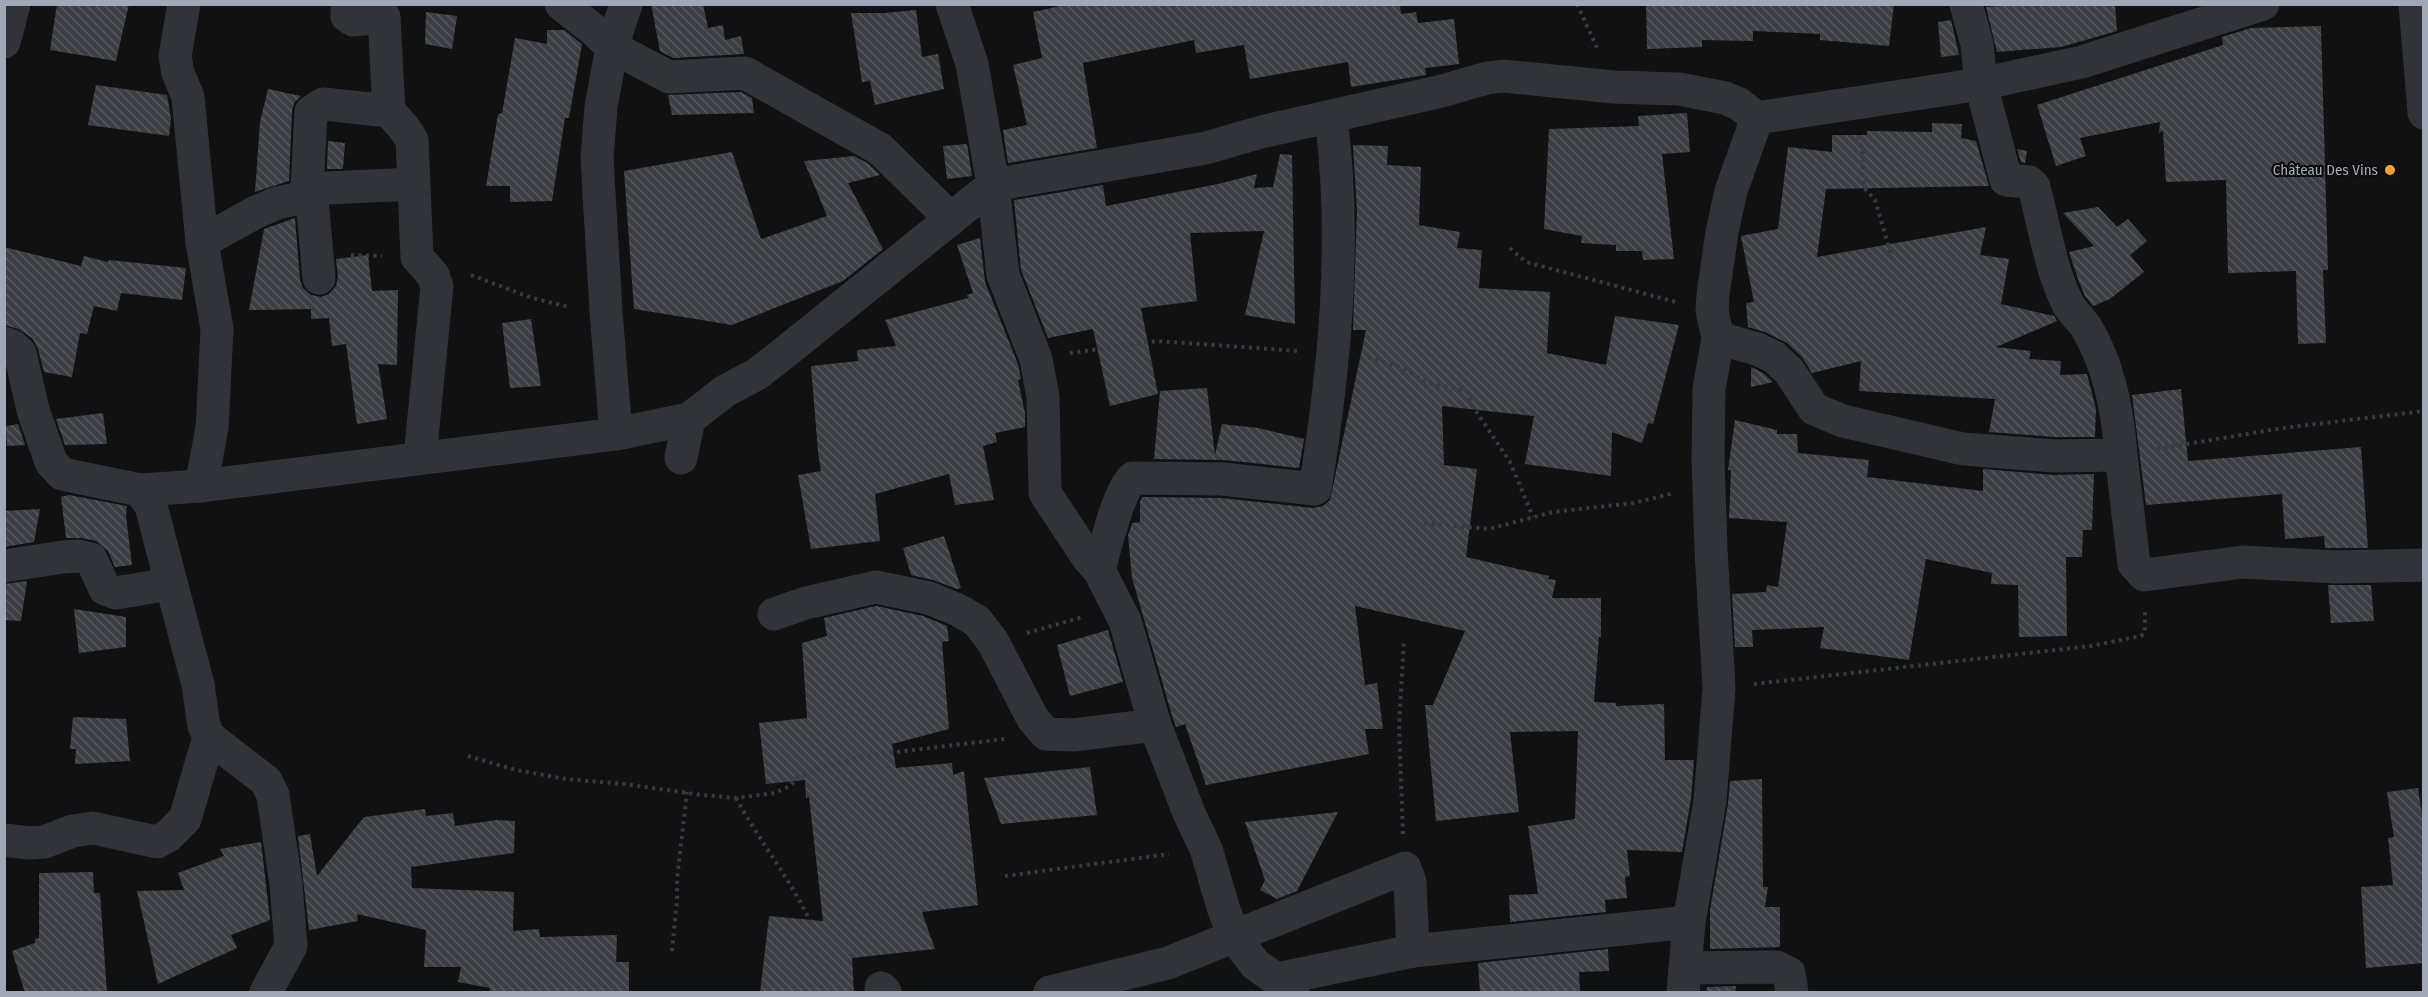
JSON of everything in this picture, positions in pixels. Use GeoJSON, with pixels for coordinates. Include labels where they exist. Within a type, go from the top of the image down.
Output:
{"type":"FeatureCollection","features":[{"type":"Feature","properties":{"kind":"street"},"geometry":{"type":"LineString","coordinates":[[4,42],[14,4]]}},
{"type":"Feature","properties":{"kind":"street"},"geometry":{"type":"LineString","coordinates":[[184,4],[175,56],[178,73],[188,97],[202,242],[217,329],[212,428],[201,486]]}},
{"type":"Feature","properties":{"kind":"street"},"geometry":{"type":"LineString","coordinates":[[347,4],[348,16],[353,20],[391,11],[389,111]]}},
{"type":"Feature","properties":{"kind":"street"},"geometry":{"type":"LineString","coordinates":[[561,4],[612,47],[669,77],[745,73],[880,149],[951,219]]}},
{"type":"Feature","properties":{"kind":"street"},"geometry":{"type":"LineString","coordinates":[[616,434],[597,158],[602,107],[612,47],[626,4]]}},
{"type":"Feature","properties":{"kind":"street"},"geometry":{"type":"LineString","coordinates":[[952,4],[972,64],[993,185],[1003,275],[1036,359],[1042,397],[1045,493],[1088,558],[1099,570],[1125,621],[1155,725],[1189,813],[1206,849],[1224,910],[1235,938],[1255,964],[1285,986],[1413,951],[1689,922]]}},
{"type":"Feature","properties":{"kind":"street"},"geometry":{"type":"LineString","coordinates":[[1966,4],[1977,44],[1981,84],[2006,180],[2029,182],[2034,187],[2067,303],[2085,327],[2103,363],[2119,430],[2134,564],[2144,575],[2243,562],[2337,567],[2424,565]]}},
{"type":"Feature","properties":{"kind":"street"},"geometry":{"type":"LineString","coordinates":[[4,343],[20,353],[33,410],[54,467],[62,474],[140,490],[201,486],[616,434],[689,419],[724,391],[757,374],[993,185],[1206,148],[1261,132],[1331,118],[1487,78],[1503,76],[1614,87],[1679,89],[1725,98],[1739,104],[1757,118],[1981,84],[2082,62],[2263,4]]}},
{"type":"Feature","properties":{"kind":"street"},"geometry":{"type":"LineString","coordinates":[[2415,4],[2424,113]]}},
{"type":"Feature","properties":{"kind":"street"},"geometry":{"type":"LineString","coordinates":[[319,278],[313,210],[308,193],[311,112],[323,104],[389,111],[412,140],[412,184],[417,257],[433,275],[437,286],[420,457]]}},
{"type":"Feature","properties":{"kind":"street"},"geometry":{"type":"LineString","coordinates":[[1099,570],[1127,483],[1133,478],[1222,479],[1315,489],[1334,353],[1339,273],[1336,160],[1331,118]]}},
{"type":"Feature","properties":{"kind":"street"},"geometry":{"type":"LineString","coordinates":[[1757,118],[1731,191],[1722,232],[1709,389],[1711,550],[1719,688],[1710,801],[1689,922],[1684,980],[1776,967],[1789,974],[1792,993]]}},
{"type":"Feature","properties":{"kind":"street"},"geometry":{"type":"LineString","coordinates":[[202,242],[256,212],[308,193],[412,184]]}},
{"type":"Feature","properties":{"kind":"street"},"geometry":{"type":"LineString","coordinates":[[1715,325],[1774,357],[1789,370],[1814,409],[1843,421],[1963,449],[2055,456],[2121,455]]}},
{"type":"Feature","properties":{"kind":"street"},"geometry":{"type":"LineString","coordinates":[[681,458],[689,419]]}},
{"type":"Feature","properties":{"kind":"street"},"geometry":{"type":"LineString","coordinates":[[140,490],[151,506],[165,556],[170,584],[198,685],[204,726],[208,737],[266,781],[273,795],[287,893],[291,946],[266,993]]}},
{"type":"Feature","properties":{"kind":"street"},"geometry":{"type":"LineString","coordinates":[[4,566],[78,556],[91,559],[105,589],[116,593],[170,584]]}},
{"type":"Feature","properties":{"kind":"street"},"geometry":{"type":"LineString","coordinates":[[774,614],[806,603],[876,587],[929,598],[977,621],[993,642],[1033,719],[1046,734],[1073,735],[1155,725]]}},
{"type":"Feature","properties":{"kind":"street"},"geometry":{"type":"LineString","coordinates":[[4,840],[44,842],[73,831],[93,828],[157,842],[168,836],[185,819],[208,737]]}},
{"type":"Feature","properties":{"kind":"street"},"geometry":{"type":"LineString","coordinates":[[1050,993],[1168,963],[1405,868],[1410,882],[1413,951]]}},
{"type":"Feature","properties":{"kind":"path"},"geometry":{"type":"LineString","coordinates":[[1577,4],[1614,87]]}},
{"type":"Feature","properties":{"kind":"path"},"geometry":{"type":"LineString","coordinates":[[1834,105],[1863,149],[1863,180],[1866,190],[1875,200],[1892,258]]}},
{"type":"Feature","properties":{"kind":"path"},"geometry":{"type":"LineString","coordinates":[[1510,248],[1526,262],[1715,325]]}},
{"type":"Feature","properties":{"kind":"path"},"geometry":{"type":"LineString","coordinates":[[2121,455],[2283,428],[2424,411]]}},
{"type":"Feature","properties":{"kind":"path"},"geometry":{"type":"LineString","coordinates":[[1424,524],[1488,529],[1553,512],[1634,503],[1709,483]]}},
{"type":"Feature","properties":{"kind":"path"},"geometry":{"type":"LineString","coordinates":[[1719,688],[2091,646],[2141,636],[2145,632],[2146,621],[2144,575]]}},
{"type":"Feature","properties":{"kind":"path"},"geometry":{"type":"LineString","coordinates":[[993,642],[1119,609]]}},
{"type":"Feature","properties":{"kind":"path"},"geometry":{"type":"LineString","coordinates":[[1404,640],[1399,726],[1405,868]]}},
{"type":"Feature","properties":{"kind":"path"},"geometry":{"type":"LineString","coordinates":[[468,756],[516,770],[566,779],[736,798],[775,793],[814,770],[864,756],[1046,734]]}},
{"type":"Feature","properties":{"kind":"path"},"geometry":{"type":"LineString","coordinates":[[672,951],[687,792]]}},
{"type":"Feature","properties":{"kind":"path"},"geometry":{"type":"LineString","coordinates":[[736,798],[755,833],[772,854],[813,927]]}},
{"type":"Feature","properties":{"kind":"path"},"geometry":{"type":"LineString","coordinates":[[1005,876],[1206,849]]}},
{"type":"Feature","properties":{"kind":"building"},"geometry":{"type":"Polygon","coordinates":[[[57,4],[129,4],[116,61],[50,50],[57,4]]]}},
{"type":"Feature","properties":{"kind":"building"},"geometry":{"type":"Polygon","coordinates":[[[651,4],[703,4],[708,28],[723,25],[725,40],[741,36],[744,54],[673,58],[660,51],[651,4]]]}},
{"type":"Feature","properties":{"kind":"building"},"geometry":{"type":"Polygon","coordinates":[[[1069,4],[1400,4],[1401,14],[1416,12],[1418,23],[1454,19],[1459,64],[1425,68],[1426,75],[1351,87],[1348,62],[1250,79],[1244,45],[1196,53],[1194,40],[1083,63],[1097,148],[1008,163],[1003,130],[1027,125],[1013,65],[1042,58],[1033,12],[1069,4]]]}},
{"type":"Feature","properties":{"kind":"building"},"geometry":{"type":"Polygon","coordinates":[[[1646,4],[1894,4],[1889,46],[1820,40],[1820,34],[1753,31],[1753,41],[1702,40],[1702,47],[1647,49],[1646,4]]]}},
{"type":"Feature","properties":{"kind":"building"},"geometry":{"type":"Polygon","coordinates":[[[2026,4],[2115,4],[2117,31],[2061,47],[1997,52],[1986,7],[2026,4]]]}},
{"type":"Feature","properties":{"kind":"building"},"geometry":{"type":"Polygon","coordinates":[[[916,10],[922,57],[938,54],[944,89],[875,105],[870,81],[862,82],[851,13],[916,10]]]}},
{"type":"Feature","properties":{"kind":"building"},"geometry":{"type":"Polygon","coordinates":[[[426,12],[457,16],[452,49],[425,44],[426,12]]]}},
{"type":"Feature","properties":{"kind":"building"},"geometry":{"type":"Polygon","coordinates":[[[1951,20],[1959,55],[1941,57],[1938,22],[1951,20]]]}},
{"type":"Feature","properties":{"kind":"building"},"geometry":{"type":"Polygon","coordinates":[[[2321,26],[2328,270],[2323,270],[2326,343],[2298,344],[2296,271],[2228,273],[2226,180],[2166,182],[2163,131],[2159,133],[2160,122],[2080,138],[2086,156],[2056,166],[2037,105],[2223,45],[2222,37],[2251,28],[2321,26]]]}},
{"type":"Feature","properties":{"kind":"building"},"geometry":{"type":"Polygon","coordinates":[[[547,30],[564,30],[582,44],[569,118],[565,118],[552,201],[510,202],[510,186],[486,186],[498,114],[502,113],[515,38],[547,44],[547,30]]]}},
{"type":"Feature","properties":{"kind":"building"},"geometry":{"type":"Polygon","coordinates":[[[96,85],[167,95],[171,119],[169,136],[88,125],[96,85]]]}},
{"type":"Feature","properties":{"kind":"building"},"geometry":{"type":"Polygon","coordinates":[[[268,89],[301,96],[294,103],[292,111],[289,181],[255,192],[260,122],[268,89]]]}},
{"type":"Feature","properties":{"kind":"building"},"geometry":{"type":"Polygon","coordinates":[[[741,92],[752,98],[754,113],[672,115],[668,95],[741,92]]]}},
{"type":"Feature","properties":{"kind":"building"},"geometry":{"type":"Polygon","coordinates":[[[1687,113],[1690,152],[1662,154],[1674,259],[1643,260],[1642,251],[1616,251],[1616,245],[1581,243],[1582,236],[1544,229],[1549,129],[1639,126],[1638,116],[1687,113]]]}},
{"type":"Feature","properties":{"kind":"building"},"geometry":{"type":"Polygon","coordinates":[[[1932,123],[1962,124],[1961,138],[1976,141],[1989,186],[1826,189],[1817,257],[1986,227],[1980,255],[2009,259],[2001,304],[2054,316],[2057,321],[1996,347],[2031,351],[2029,359],[2061,361],[2060,375],[2087,374],[2096,409],[2095,437],[2056,437],[1989,432],[1995,399],[1859,391],[1861,361],[1812,373],[1802,357],[1787,343],[1765,332],[1748,327],[1746,303],[1754,302],[1741,236],[1778,229],[1788,147],[1832,152],[1832,135],[1867,135],[1867,131],[1932,132],[1932,123]]]}},
{"type":"Feature","properties":{"kind":"building"},"geometry":{"type":"Polygon","coordinates":[[[328,141],[345,143],[343,169],[327,169],[328,141]]]}},
{"type":"Feature","properties":{"kind":"building"},"geometry":{"type":"Polygon","coordinates":[[[967,144],[972,176],[947,179],[943,146],[967,144]]]}},
{"type":"Feature","properties":{"kind":"building"},"geometry":{"type":"Polygon","coordinates":[[[1353,145],[1388,146],[1387,165],[1421,167],[1419,225],[1460,232],[1457,248],[1482,250],[1479,288],[1550,292],[1547,353],[1606,365],[1615,316],[1679,325],[1653,424],[1648,423],[1642,443],[1612,432],[1611,476],[1525,464],[1534,416],[1442,406],[1444,465],[1477,469],[1466,557],[1549,576],[1548,579],[1556,580],[1552,598],[1601,598],[1601,637],[1599,637],[1594,702],[1616,703],[1616,706],[1664,704],[1665,760],[1694,760],[1691,799],[1682,852],[1627,850],[1630,876],[1625,877],[1627,898],[1605,900],[1606,912],[1510,922],[1509,895],[1538,894],[1528,826],[1575,819],[1578,731],[1510,732],[1519,812],[1436,821],[1425,705],[1433,705],[1465,631],[1355,606],[1365,685],[1377,683],[1383,729],[1365,729],[1369,754],[1206,785],[1185,724],[1176,727],[1173,719],[1132,578],[1128,535],[1132,523],[1140,522],[1142,497],[1221,498],[1313,508],[1323,506],[1330,500],[1366,330],[1353,330],[1357,211],[1353,145]]]}},
{"type":"Feature","properties":{"kind":"building"},"geometry":{"type":"Polygon","coordinates":[[[2017,149],[2027,151],[2025,163],[2021,162],[2017,149]]]}},
{"type":"Feature","properties":{"kind":"building"},"geometry":{"type":"Polygon","coordinates":[[[732,152],[761,239],[827,216],[804,161],[854,156],[869,164],[880,175],[848,183],[883,249],[843,281],[732,325],[634,309],[624,171],[732,152]]]}},
{"type":"Feature","properties":{"kind":"building"},"geometry":{"type":"Polygon","coordinates":[[[1280,154],[1292,155],[1295,324],[1245,315],[1264,231],[1190,233],[1197,301],[1141,308],[1158,394],[1110,406],[1093,329],[1048,338],[1021,270],[1014,200],[1103,185],[1106,206],[1257,174],[1254,188],[1273,187],[1280,154]]]}},
{"type":"Feature","properties":{"kind":"building"},"geometry":{"type":"Polygon","coordinates":[[[2098,207],[2117,227],[2128,219],[2147,241],[2130,255],[2144,272],[2110,299],[2093,306],[2085,296],[2069,252],[2094,246],[2063,213],[2098,207]]]}},
{"type":"Feature","properties":{"kind":"building"},"geometry":{"type":"Polygon","coordinates":[[[295,218],[300,280],[303,288],[311,295],[321,297],[329,294],[336,286],[338,276],[336,259],[368,255],[372,291],[398,290],[397,365],[378,364],[387,419],[357,424],[346,344],[332,346],[329,318],[311,319],[311,309],[249,310],[264,229],[295,218]]]}},
{"type":"Feature","properties":{"kind":"building"},"geometry":{"type":"Polygon","coordinates":[[[980,238],[985,282],[1018,364],[1021,379],[1018,380],[1025,413],[1025,427],[995,433],[997,442],[983,446],[994,500],[955,505],[949,474],[875,494],[880,541],[811,549],[798,475],[821,471],[811,366],[858,361],[857,350],[896,346],[885,320],[968,298],[967,295],[973,293],[957,245],[980,238]]]}},
{"type":"Feature","properties":{"kind":"building"},"geometry":{"type":"Polygon","coordinates":[[[4,247],[81,266],[84,256],[108,262],[109,260],[186,268],[182,300],[121,293],[117,311],[94,306],[87,334],[80,333],[72,377],[44,372],[33,339],[19,329],[4,325],[4,247]]]}},
{"type":"Feature","properties":{"kind":"building"},"geometry":{"type":"Polygon","coordinates":[[[531,319],[541,386],[510,388],[502,323],[531,319]]]}},
{"type":"Feature","properties":{"kind":"building"},"geometry":{"type":"Polygon","coordinates":[[[1751,367],[1763,373],[1773,382],[1751,387],[1751,367]]]}},
{"type":"Feature","properties":{"kind":"building"},"geometry":{"type":"Polygon","coordinates":[[[1207,388],[1215,455],[1222,424],[1258,428],[1304,439],[1299,468],[1224,460],[1154,459],[1160,391],[1207,388]]]}},
{"type":"Feature","properties":{"kind":"building"},"geometry":{"type":"Polygon","coordinates":[[[2181,389],[2188,461],[2361,447],[2368,548],[2325,548],[2324,536],[2285,539],[2282,494],[2146,505],[2132,395],[2181,389]]]}},
{"type":"Feature","properties":{"kind":"building"},"geometry":{"type":"Polygon","coordinates":[[[103,413],[107,444],[65,445],[56,419],[103,413]]]}},
{"type":"Feature","properties":{"kind":"building"},"geometry":{"type":"Polygon","coordinates":[[[1735,420],[1777,430],[1777,434],[1797,434],[1798,453],[1869,460],[1867,477],[1983,491],[1983,469],[2054,475],[2094,474],[2092,530],[2083,530],[2082,557],[2066,557],[2067,636],[2019,637],[2018,585],[1991,584],[1992,573],[1926,559],[1909,660],[1820,648],[1824,627],[1752,630],[1753,647],[1735,647],[1732,594],[1766,592],[1767,585],[1778,587],[1787,522],[1729,518],[1731,470],[1728,470],[1735,420]]]}},
{"type":"Feature","properties":{"kind":"building"},"geometry":{"type":"Polygon","coordinates":[[[18,424],[25,445],[7,446],[6,426],[18,424]]]}},
{"type":"Feature","properties":{"kind":"building"},"geometry":{"type":"Polygon","coordinates":[[[69,495],[127,506],[126,516],[132,565],[115,567],[108,551],[96,541],[66,538],[61,497],[69,495]]]}},
{"type":"Feature","properties":{"kind":"building"},"geometry":{"type":"Polygon","coordinates":[[[40,509],[34,542],[4,547],[4,511],[40,509]]]}},
{"type":"Feature","properties":{"kind":"building"},"geometry":{"type":"Polygon","coordinates":[[[944,536],[961,588],[957,589],[911,575],[903,548],[944,536]]]}},
{"type":"Feature","properties":{"kind":"building"},"geometry":{"type":"Polygon","coordinates":[[[27,581],[21,621],[4,620],[4,584],[27,581]]]}},
{"type":"Feature","properties":{"kind":"building"},"geometry":{"type":"Polygon","coordinates":[[[2328,585],[2371,585],[2374,621],[2331,623],[2328,585]]]}},
{"type":"Feature","properties":{"kind":"building"},"geometry":{"type":"Polygon","coordinates":[[[876,606],[923,616],[947,626],[949,641],[942,642],[949,729],[892,744],[896,768],[952,763],[953,775],[964,771],[978,905],[922,912],[935,949],[852,958],[854,993],[760,993],[769,916],[823,921],[809,797],[806,798],[805,780],[766,784],[759,723],[807,718],[802,643],[827,636],[824,618],[876,606]]]}},
{"type":"Feature","properties":{"kind":"building"},"geometry":{"type":"Polygon","coordinates":[[[74,609],[126,617],[126,647],[79,653],[74,609]]]}},
{"type":"Feature","properties":{"kind":"building"},"geometry":{"type":"Polygon","coordinates":[[[1108,630],[1123,682],[1070,696],[1057,645],[1108,630]]]}},
{"type":"Feature","properties":{"kind":"building"},"geometry":{"type":"Polygon","coordinates":[[[73,717],[126,719],[130,761],[75,764],[76,749],[70,749],[73,717]]]}},
{"type":"Feature","properties":{"kind":"building"},"geometry":{"type":"Polygon","coordinates":[[[1090,767],[1097,815],[1001,824],[984,778],[1090,767]]]}},
{"type":"Feature","properties":{"kind":"building"},"geometry":{"type":"Polygon","coordinates":[[[1762,779],[1763,887],[1768,887],[1765,907],[1780,907],[1780,947],[1710,949],[1710,910],[1730,781],[1762,779]]]}},
{"type":"Feature","properties":{"kind":"building"},"geometry":{"type":"Polygon","coordinates":[[[2418,788],[2424,828],[2424,963],[2366,968],[2361,887],[2393,885],[2388,838],[2394,837],[2387,792],[2418,788]]]}},
{"type":"Feature","properties":{"kind":"building"},"geometry":{"type":"Polygon","coordinates":[[[425,809],[426,816],[453,813],[455,826],[496,820],[515,821],[514,853],[411,867],[412,888],[514,892],[513,931],[539,929],[540,937],[617,935],[616,962],[629,962],[629,993],[489,993],[490,988],[458,982],[461,967],[424,967],[426,930],[357,914],[358,921],[309,930],[298,836],[310,834],[317,876],[364,817],[425,809]]]}},
{"type":"Feature","properties":{"kind":"building"},"geometry":{"type":"Polygon","coordinates":[[[1338,812],[1297,891],[1277,899],[1260,890],[1265,880],[1245,822],[1338,812]]]}},
{"type":"Feature","properties":{"kind":"building"},"geometry":{"type":"Polygon","coordinates":[[[261,842],[270,920],[231,935],[237,948],[158,984],[137,891],[184,890],[178,873],[224,856],[220,849],[261,842]]]}},
{"type":"Feature","properties":{"kind":"building"},"geometry":{"type":"Polygon","coordinates":[[[93,872],[94,893],[100,893],[107,993],[25,993],[12,951],[35,943],[35,939],[39,938],[39,873],[93,872]]]}},
{"type":"Feature","properties":{"kind":"building"},"geometry":{"type":"Polygon","coordinates":[[[1608,949],[1609,971],[1579,972],[1580,991],[1480,993],[1478,963],[1608,949]]]}},
{"type":"Feature","properties":{"kind":"building"},"geometry":{"type":"Polygon","coordinates":[[[1736,986],[1735,993],[1706,993],[1707,987],[1736,986]]]}},
{"type":"Feature","properties":{"kind":"place","name":"Château Des Vins"},"geometry":{"type":"Point","coordinates":[2390,170]}}]}
